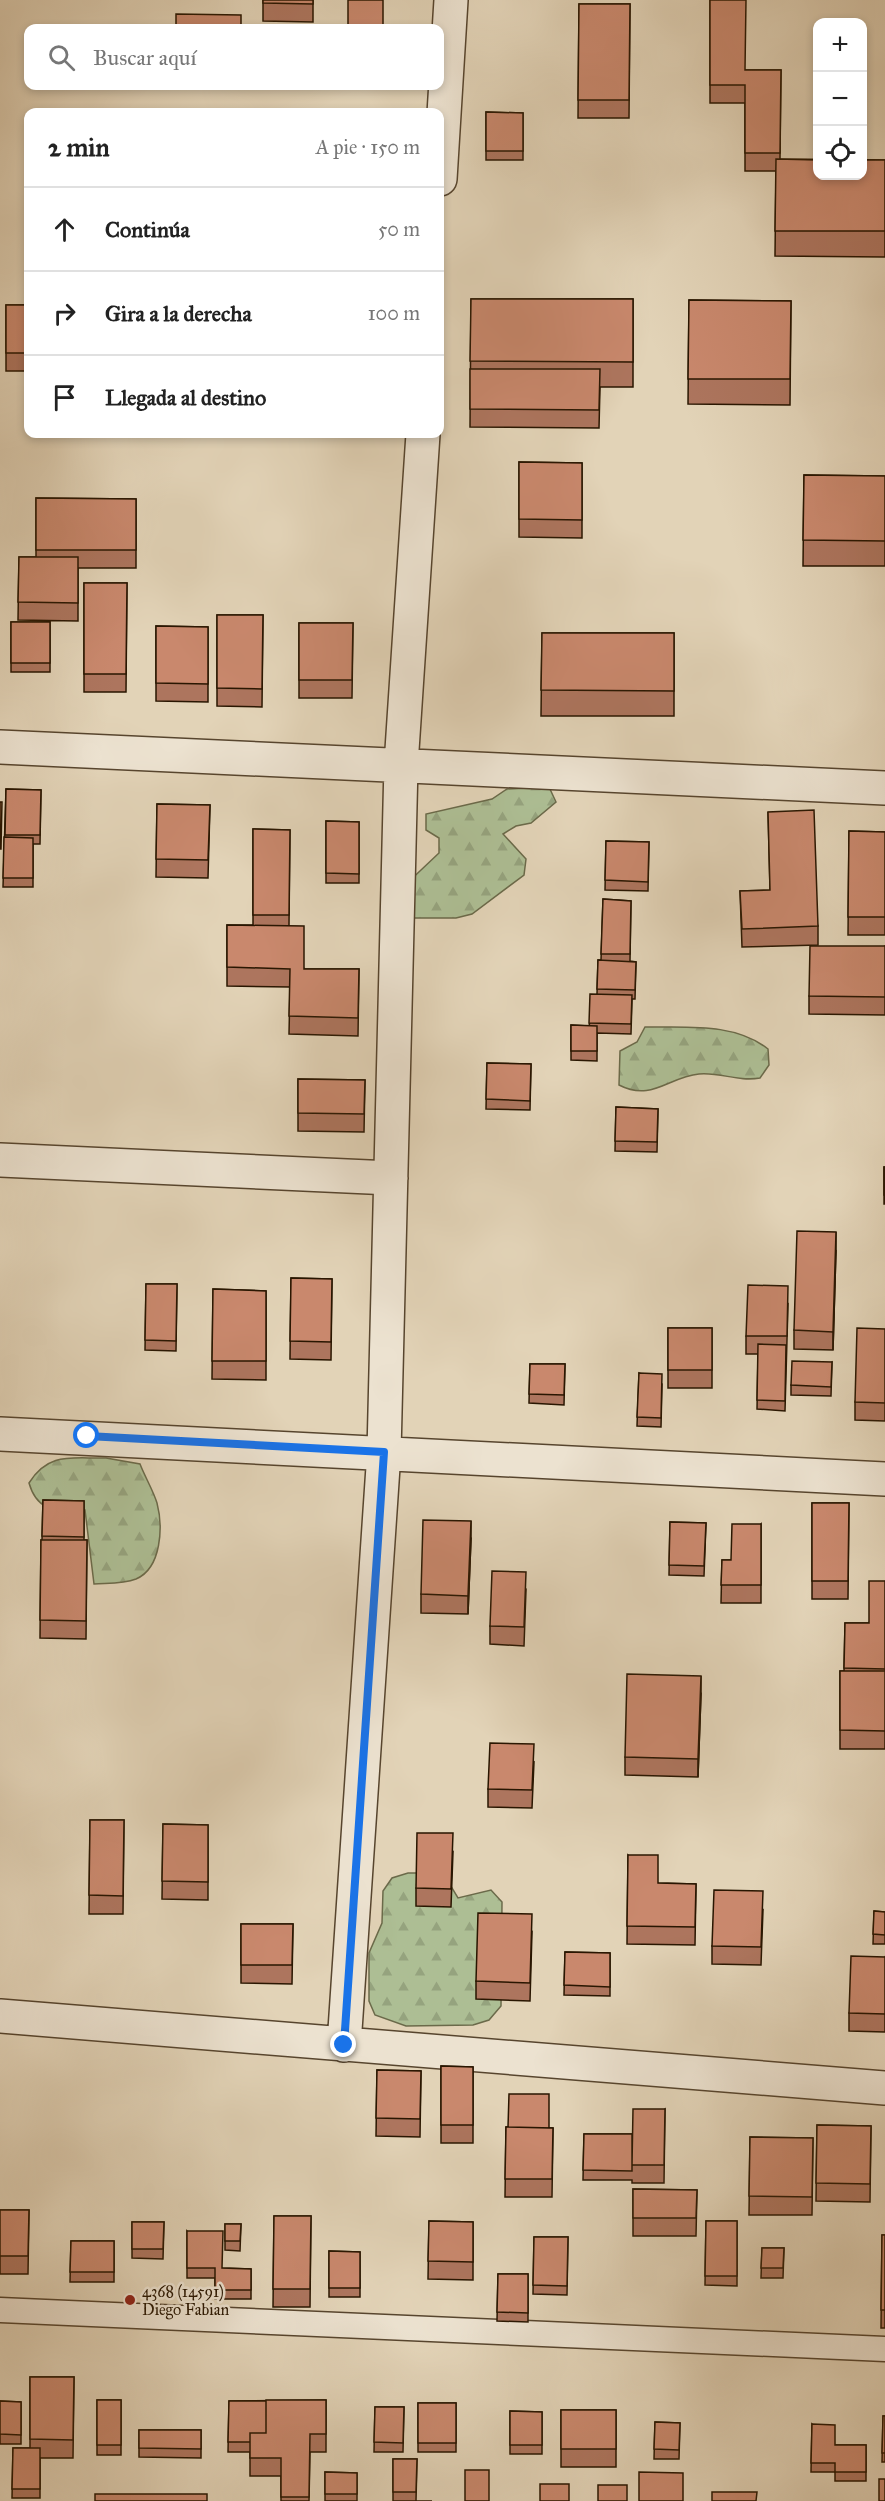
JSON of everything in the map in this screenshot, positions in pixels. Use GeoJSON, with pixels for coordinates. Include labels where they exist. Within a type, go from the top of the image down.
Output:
{"type":"FeatureCollection","features":[{"type":"Feature","properties":{"kind":"street"},"geometry":{"type":"LineString","coordinates":[[444,114],[451,0]]}},
{"type":"Feature","properties":{"kind":"street"},"geometry":{"type":"LineString","coordinates":[[344,2045],[384,1452],[401,765],[423,438]]}},
{"type":"Feature","properties":{"kind":"street"},"geometry":{"type":"LineString","coordinates":[[0,747],[885,788]]}},
{"type":"Feature","properties":{"kind":"street"},"geometry":{"type":"LineString","coordinates":[[0,1160],[391,1178]]}},
{"type":"Feature","properties":{"kind":"street"},"geometry":{"type":"LineString","coordinates":[[0,1434],[885,1479]]}},
{"type":"Feature","properties":{"kind":"street"},"geometry":{"type":"LineString","coordinates":[[0,2016],[885,2088]]}},
{"type":"Feature","properties":{"kind":"lane"},"geometry":{"type":"LineString","coordinates":[[0,2310],[885,2349]]}},
{"type":"Feature","properties":{"kind":"green space"},"geometry":{"type":"Polygon","coordinates":[[[549,787],[556,802],[531,823],[516,826],[503,834],[526,859],[524,875],[472,914],[456,918],[408,918],[402,888],[439,853],[439,838],[426,830],[426,814],[492,799],[507,789],[549,787]]]}},
{"type":"Feature","properties":{"kind":"green space"},"geometry":{"type":"Polygon","coordinates":[[[645,1027],[709,1028],[740,1034],[768,1049],[769,1065],[760,1078],[744,1079],[699,1074],[678,1079],[651,1090],[631,1090],[619,1085],[620,1051],[637,1042],[645,1027]]]}},
{"type":"Feature","properties":{"kind":"green space"},"geometry":{"type":"Polygon","coordinates":[[[72,1458],[106,1458],[140,1464],[157,1503],[160,1534],[156,1556],[145,1574],[126,1582],[94,1584],[85,1510],[57,1509],[43,1505],[33,1493],[29,1483],[37,1473],[53,1461],[72,1458]]]}},
{"type":"Feature","properties":{"kind":"green space"},"geometry":{"type":"Polygon","coordinates":[[[408,1873],[443,1873],[458,1898],[491,1890],[502,1902],[501,2006],[489,2020],[473,2025],[406,2026],[375,2015],[369,2001],[369,1953],[382,1923],[383,1891],[392,1878],[408,1873]]]}},
{"type":"Feature","properties":{"kind":"building"},"geometry":{"type":"Polygon","coordinates":[[[263,0],[313,0],[313,4],[263,3],[263,0]]]}},
{"type":"Feature","properties":{"kind":"building"},"geometry":{"type":"Polygon","coordinates":[[[348,0],[383,0],[383,24],[348,24],[348,0]]]}},
{"type":"Feature","properties":{"kind":"building"},"geometry":{"type":"Polygon","coordinates":[[[710,0],[746,0],[745,70],[781,70],[780,153],[745,153],[745,85],[710,85],[710,0]]]}},
{"type":"Feature","properties":{"kind":"building"},"geometry":{"type":"Polygon","coordinates":[[[579,4],[630,4],[629,100],[578,100],[579,4]]]}},
{"type":"Feature","properties":{"kind":"building"},"geometry":{"type":"Polygon","coordinates":[[[176,14],[241,15],[241,24],[176,24],[176,14]]]}},
{"type":"Feature","properties":{"kind":"building"},"geometry":{"type":"Polygon","coordinates":[[[486,112],[523,113],[523,151],[486,151],[486,112]]]}},
{"type":"Feature","properties":{"kind":"building"},"geometry":{"type":"Polygon","coordinates":[[[776,159],[813,160],[813,180],[867,180],[867,160],[885,160],[885,231],[775,231],[776,159]]]}},
{"type":"Feature","properties":{"kind":"building"},"geometry":{"type":"Polygon","coordinates":[[[471,299],[633,299],[633,362],[470,361],[471,299]]]}},
{"type":"Feature","properties":{"kind":"building"},"geometry":{"type":"Polygon","coordinates":[[[689,300],[791,301],[790,379],[688,379],[689,300]]]}},
{"type":"Feature","properties":{"kind":"building"},"geometry":{"type":"Polygon","coordinates":[[[6,305],[24,305],[24,353],[6,353],[6,305]]]}},
{"type":"Feature","properties":{"kind":"building"},"geometry":{"type":"Polygon","coordinates":[[[470,369],[600,369],[599,410],[470,409],[470,369]]]}},
{"type":"Feature","properties":{"kind":"building"},"geometry":{"type":"Polygon","coordinates":[[[519,462],[582,463],[582,520],[519,519],[519,462]]]}},
{"type":"Feature","properties":{"kind":"building"},"geometry":{"type":"Polygon","coordinates":[[[804,475],[885,476],[885,541],[803,540],[804,475]]]}},
{"type":"Feature","properties":{"kind":"building"},"geometry":{"type":"Polygon","coordinates":[[[36,498],[136,499],[136,550],[36,550],[36,498]]]}},
{"type":"Feature","properties":{"kind":"building"},"geometry":{"type":"Polygon","coordinates":[[[19,557],[78,557],[78,603],[18,602],[19,557]]]}},
{"type":"Feature","properties":{"kind":"building"},"geometry":{"type":"Polygon","coordinates":[[[84,583],[127,583],[126,674],[84,674],[84,583]]]}},
{"type":"Feature","properties":{"kind":"building"},"geometry":{"type":"Polygon","coordinates":[[[217,615],[263,615],[262,689],[217,688],[217,615]]]}},
{"type":"Feature","properties":{"kind":"building"},"geometry":{"type":"Polygon","coordinates":[[[11,622],[50,622],[50,663],[11,663],[11,622]]]}},
{"type":"Feature","properties":{"kind":"building"},"geometry":{"type":"Polygon","coordinates":[[[299,623],[353,623],[352,680],[299,680],[299,623]]]}},
{"type":"Feature","properties":{"kind":"building"},"geometry":{"type":"Polygon","coordinates":[[[156,626],[208,627],[208,684],[156,683],[156,626]]]}},
{"type":"Feature","properties":{"kind":"building"},"geometry":{"type":"Polygon","coordinates":[[[542,633],[674,633],[674,691],[541,690],[542,633]]]}},
{"type":"Feature","properties":{"kind":"building"},"geometry":{"type":"Polygon","coordinates":[[[6,789],[41,790],[40,835],[5,835],[6,789]]]}},
{"type":"Feature","properties":{"kind":"building"},"geometry":{"type":"Polygon","coordinates":[[[0,802],[2,802],[1,849],[0,849],[0,802]]]}},
{"type":"Feature","properties":{"kind":"building"},"geometry":{"type":"Polygon","coordinates":[[[157,804],[210,805],[208,860],[156,859],[157,804]]]}},
{"type":"Feature","properties":{"kind":"building"},"geometry":{"type":"Polygon","coordinates":[[[814,810],[818,926],[742,929],[740,891],[770,890],[768,812],[814,810]]]}},
{"type":"Feature","properties":{"kind":"building"},"geometry":{"type":"Polygon","coordinates":[[[326,821],[359,822],[359,874],[326,873],[326,821]]]}},
{"type":"Feature","properties":{"kind":"building"},"geometry":{"type":"Polygon","coordinates":[[[253,829],[290,830],[289,915],[253,915],[253,829]]]}},
{"type":"Feature","properties":{"kind":"building"},"geometry":{"type":"Polygon","coordinates":[[[849,831],[885,832],[885,917],[848,917],[849,831]]]}},
{"type":"Feature","properties":{"kind":"building"},"geometry":{"type":"Polygon","coordinates":[[[4,837],[33,838],[33,878],[3,878],[4,837]]]}},
{"type":"Feature","properties":{"kind":"building"},"geometry":{"type":"Polygon","coordinates":[[[606,841],[649,842],[648,882],[605,880],[606,841]]]}},
{"type":"Feature","properties":{"kind":"building"},"geometry":{"type":"Polygon","coordinates":[[[603,899],[631,901],[630,954],[601,954],[603,899]]]}},
{"type":"Feature","properties":{"kind":"building"},"geometry":{"type":"Polygon","coordinates":[[[227,925],[304,926],[304,969],[359,969],[358,1018],[289,1016],[290,969],[227,967],[227,925]]]}},
{"type":"Feature","properties":{"kind":"building"},"geometry":{"type":"Polygon","coordinates":[[[810,946],[885,946],[885,997],[809,996],[810,946]]]}},
{"type":"Feature","properties":{"kind":"building"},"geometry":{"type":"Polygon","coordinates":[[[598,960],[636,962],[635,990],[597,989],[598,960]]]}},
{"type":"Feature","properties":{"kind":"building"},"geometry":{"type":"Polygon","coordinates":[[[590,994],[632,995],[631,1024],[589,1023],[590,994]]]}},
{"type":"Feature","properties":{"kind":"building"},"geometry":{"type":"Polygon","coordinates":[[[571,1025],[597,1026],[597,1051],[571,1051],[571,1025]]]}},
{"type":"Feature","properties":{"kind":"building"},"geometry":{"type":"Polygon","coordinates":[[[487,1063],[531,1064],[530,1101],[486,1099],[487,1063]]]}},
{"type":"Feature","properties":{"kind":"building"},"geometry":{"type":"Polygon","coordinates":[[[298,1079],[365,1080],[364,1114],[298,1113],[298,1079]]]}},
{"type":"Feature","properties":{"kind":"building"},"geometry":{"type":"Polygon","coordinates":[[[616,1107],[658,1109],[657,1142],[615,1141],[616,1107]]]}},
{"type":"Feature","properties":{"kind":"building"},"geometry":{"type":"Polygon","coordinates":[[[885,1167],[885,1195],[884,1195],[885,1167]]]}},
{"type":"Feature","properties":{"kind":"building"},"geometry":{"type":"Polygon","coordinates":[[[797,1231],[836,1232],[833,1332],[794,1330],[797,1231]]]}},
{"type":"Feature","properties":{"kind":"building"},"geometry":{"type":"Polygon","coordinates":[[[291,1278],[332,1279],[331,1342],[290,1341],[291,1278]]]}},
{"type":"Feature","properties":{"kind":"building"},"geometry":{"type":"Polygon","coordinates":[[[146,1284],[177,1284],[176,1341],[145,1340],[146,1284]]]}},
{"type":"Feature","properties":{"kind":"building"},"geometry":{"type":"Polygon","coordinates":[[[748,1285],[788,1286],[787,1336],[746,1336],[748,1285]]]}},
{"type":"Feature","properties":{"kind":"building"},"geometry":{"type":"Polygon","coordinates":[[[213,1289],[266,1291],[266,1361],[212,1361],[213,1289]]]}},
{"type":"Feature","properties":{"kind":"building"},"geometry":{"type":"Polygon","coordinates":[[[668,1328],[712,1328],[712,1370],[668,1370],[668,1328]]]}},
{"type":"Feature","properties":{"kind":"building"},"geometry":{"type":"Polygon","coordinates":[[[857,1328],[885,1329],[885,1403],[855,1402],[857,1328]]]}},
{"type":"Feature","properties":{"kind":"building"},"geometry":{"type":"Polygon","coordinates":[[[758,1344],[786,1345],[785,1401],[757,1400],[758,1344]]]}},
{"type":"Feature","properties":{"kind":"building"},"geometry":{"type":"Polygon","coordinates":[[[792,1361],[832,1362],[831,1387],[791,1385],[792,1361]]]}},
{"type":"Feature","properties":{"kind":"building"},"geometry":{"type":"Polygon","coordinates":[[[530,1364],[565,1364],[564,1395],[529,1394],[530,1364]]]}},
{"type":"Feature","properties":{"kind":"building"},"geometry":{"type":"Polygon","coordinates":[[[639,1373],[662,1374],[661,1418],[637,1417],[639,1373]]]}},
{"type":"Feature","properties":{"kind":"building"},"geometry":{"type":"Polygon","coordinates":[[[43,1500],[84,1501],[84,1537],[42,1536],[43,1500]]]}},
{"type":"Feature","properties":{"kind":"building"},"geometry":{"type":"Polygon","coordinates":[[[812,1503],[849,1503],[848,1581],[812,1581],[812,1503]]]}},
{"type":"Feature","properties":{"kind":"building"},"geometry":{"type":"Polygon","coordinates":[[[423,1520],[471,1521],[468,1596],[421,1594],[423,1520]]]}},
{"type":"Feature","properties":{"kind":"building"},"geometry":{"type":"Polygon","coordinates":[[[670,1522],[706,1523],[704,1566],[669,1565],[670,1522]]]}},
{"type":"Feature","properties":{"kind":"building"},"geometry":{"type":"Polygon","coordinates":[[[732,1524],[761,1524],[761,1585],[721,1585],[722,1560],[731,1560],[732,1524]]]}},
{"type":"Feature","properties":{"kind":"building"},"geometry":{"type":"Polygon","coordinates":[[[41,1540],[87,1540],[86,1621],[40,1620],[41,1540]]]}},
{"type":"Feature","properties":{"kind":"building"},"geometry":{"type":"Polygon","coordinates":[[[492,1571],[526,1572],[524,1627],[490,1626],[492,1571]]]}},
{"type":"Feature","properties":{"kind":"building"},"geometry":{"type":"Polygon","coordinates":[[[869,1581],[885,1581],[885,1669],[844,1668],[845,1623],[869,1623],[869,1581]]]}},
{"type":"Feature","properties":{"kind":"building"},"geometry":{"type":"Polygon","coordinates":[[[840,1671],[885,1671],[885,1731],[840,1730],[840,1671]]]}},
{"type":"Feature","properties":{"kind":"building"},"geometry":{"type":"Polygon","coordinates":[[[627,1674],[701,1676],[698,1759],[625,1757],[627,1674]]]}},
{"type":"Feature","properties":{"kind":"building"},"geometry":{"type":"Polygon","coordinates":[[[490,1743],[534,1744],[532,1790],[488,1789],[490,1743]]]}},
{"type":"Feature","properties":{"kind":"building"},"geometry":{"type":"Polygon","coordinates":[[[90,1820],[124,1820],[123,1896],[89,1895],[90,1820]]]}},
{"type":"Feature","properties":{"kind":"building"},"geometry":{"type":"Polygon","coordinates":[[[163,1824],[208,1825],[208,1882],[162,1881],[163,1824]]]}},
{"type":"Feature","properties":{"kind":"building"},"geometry":{"type":"Polygon","coordinates":[[[417,1833],[453,1833],[451,1889],[416,1888],[417,1833]]]}},
{"type":"Feature","properties":{"kind":"building"},"geometry":{"type":"Polygon","coordinates":[[[628,1855],[658,1855],[658,1883],[696,1884],[695,1927],[627,1926],[628,1855]]]}},
{"type":"Feature","properties":{"kind":"building"},"geometry":{"type":"Polygon","coordinates":[[[714,1890],[763,1891],[761,1947],[712,1946],[714,1890]]]}},
{"type":"Feature","properties":{"kind":"building"},"geometry":{"type":"Polygon","coordinates":[[[874,1911],[885,1912],[885,1935],[873,1934],[874,1911]]]}},
{"type":"Feature","properties":{"kind":"building"},"geometry":{"type":"Polygon","coordinates":[[[478,1913],[532,1914],[530,1983],[476,1981],[478,1913]]]}},
{"type":"Feature","properties":{"kind":"building"},"geometry":{"type":"Polygon","coordinates":[[[241,1924],[293,1924],[292,1965],[241,1965],[241,1924]]]}},
{"type":"Feature","properties":{"kind":"building"},"geometry":{"type":"Polygon","coordinates":[[[565,1952],[610,1953],[610,1987],[564,1985],[565,1952]]]}},
{"type":"Feature","properties":{"kind":"building"},"geometry":{"type":"Polygon","coordinates":[[[851,1956],[885,1957],[885,2014],[849,2013],[851,1956]]]}},
{"type":"Feature","properties":{"kind":"building"},"geometry":{"type":"Polygon","coordinates":[[[441,2066],[473,2067],[473,2125],[441,2125],[441,2066]]]}},
{"type":"Feature","properties":{"kind":"building"},"geometry":{"type":"Polygon","coordinates":[[[377,2070],[421,2071],[420,2119],[376,2118],[377,2070]]]}},
{"type":"Feature","properties":{"kind":"building"},"geometry":{"type":"Polygon","coordinates":[[[509,2094],[549,2094],[549,2128],[508,2127],[509,2094]]]}},
{"type":"Feature","properties":{"kind":"building"},"geometry":{"type":"Polygon","coordinates":[[[633,2109],[665,2109],[664,2165],[632,2165],[633,2109]]]}},
{"type":"Feature","properties":{"kind":"building"},"geometry":{"type":"Polygon","coordinates":[[[817,2125],[871,2126],[870,2184],[816,2183],[817,2125]]]}},
{"type":"Feature","properties":{"kind":"building"},"geometry":{"type":"Polygon","coordinates":[[[506,2127],[553,2128],[552,2179],[505,2179],[506,2127]]]}},
{"type":"Feature","properties":{"kind":"building"},"geometry":{"type":"Polygon","coordinates":[[[584,2134],[632,2134],[632,2171],[583,2170],[584,2134]]]}},
{"type":"Feature","properties":{"kind":"building"},"geometry":{"type":"Polygon","coordinates":[[[750,2137],[813,2138],[812,2197],[749,2196],[750,2137]]]}},
{"type":"Feature","properties":{"kind":"building"},"geometry":{"type":"Polygon","coordinates":[[[633,2189],[697,2190],[696,2218],[633,2218],[633,2189]]]}},
{"type":"Feature","properties":{"kind":"building"},"geometry":{"type":"Polygon","coordinates":[[[0,2210],[29,2210],[28,2256],[0,2256],[0,2210]]]}},
{"type":"Feature","properties":{"kind":"building"},"geometry":{"type":"Polygon","coordinates":[[[274,2216],[311,2216],[310,2289],[273,2289],[274,2216]]]}},
{"type":"Feature","properties":{"kind":"building"},"geometry":{"type":"Polygon","coordinates":[[[429,2221],[473,2222],[473,2262],[428,2261],[429,2221]]]}},
{"type":"Feature","properties":{"kind":"building"},"geometry":{"type":"Polygon","coordinates":[[[706,2221],[737,2221],[737,2276],[705,2276],[706,2221]]]}},
{"type":"Feature","properties":{"kind":"building"},"geometry":{"type":"Polygon","coordinates":[[[132,2222],[164,2222],[163,2249],[132,2249],[132,2222]]]}},
{"type":"Feature","properties":{"kind":"building"},"geometry":{"type":"Polygon","coordinates":[[[225,2224],[241,2224],[240,2241],[225,2241],[225,2224]]]}},
{"type":"Feature","properties":{"kind":"building"},"geometry":{"type":"Polygon","coordinates":[[[187,2231],[223,2231],[222,2268],[251,2269],[251,2290],[215,2290],[215,2268],[187,2268],[187,2231]]]}},
{"type":"Feature","properties":{"kind":"building"},"geometry":{"type":"Polygon","coordinates":[[[882,2235],[885,2235],[885,2310],[881,2310],[882,2235]]]}},
{"type":"Feature","properties":{"kind":"building"},"geometry":{"type":"Polygon","coordinates":[[[534,2237],[568,2237],[567,2286],[533,2285],[534,2237]]]}},
{"type":"Feature","properties":{"kind":"building"},"geometry":{"type":"Polygon","coordinates":[[[71,2241],[114,2241],[114,2272],[70,2272],[71,2241]]]}},
{"type":"Feature","properties":{"kind":"building"},"geometry":{"type":"Polygon","coordinates":[[[762,2248],[784,2248],[783,2268],[761,2268],[762,2248]]]}},
{"type":"Feature","properties":{"kind":"building"},"geometry":{"type":"Polygon","coordinates":[[[329,2251],[360,2252],[360,2288],[329,2288],[329,2251]]]}},
{"type":"Feature","properties":{"kind":"building"},"geometry":{"type":"Polygon","coordinates":[[[498,2274],[528,2274],[528,2313],[497,2312],[498,2274]]]}},
{"type":"Feature","properties":{"kind":"building"},"geometry":{"type":"Polygon","coordinates":[[[30,2377],[74,2377],[73,2440],[30,2439],[30,2377]]]}},
{"type":"Feature","properties":{"kind":"building"},"geometry":{"type":"Polygon","coordinates":[[[97,2400],[121,2400],[121,2445],[97,2445],[97,2400]]]}},
{"type":"Feature","properties":{"kind":"building"},"geometry":{"type":"Polygon","coordinates":[[[266,2400],[326,2400],[326,2434],[310,2434],[309,2497],[281,2497],[281,2458],[250,2458],[250,2433],[266,2433],[266,2400]]]}},
{"type":"Feature","properties":{"kind":"building"},"geometry":{"type":"Polygon","coordinates":[[[0,2401],[21,2402],[21,2435],[0,2434],[0,2401]]]}},
{"type":"Feature","properties":{"kind":"building"},"geometry":{"type":"Polygon","coordinates":[[[229,2401],[266,2401],[266,2433],[250,2433],[250,2442],[228,2442],[229,2401]]]}},
{"type":"Feature","properties":{"kind":"building"},"geometry":{"type":"Polygon","coordinates":[[[418,2403],[456,2403],[456,2443],[418,2443],[418,2403]]]}},
{"type":"Feature","properties":{"kind":"building"},"geometry":{"type":"Polygon","coordinates":[[[375,2407],[404,2407],[403,2443],[374,2442],[375,2407]]]}},
{"type":"Feature","properties":{"kind":"building"},"geometry":{"type":"Polygon","coordinates":[[[561,2410],[616,2410],[616,2449],[561,2449],[561,2410]]]}},
{"type":"Feature","properties":{"kind":"building"},"geometry":{"type":"Polygon","coordinates":[[[510,2411],[542,2412],[542,2445],[510,2445],[510,2411]]]}},
{"type":"Feature","properties":{"kind":"building"},"geometry":{"type":"Polygon","coordinates":[[[883,2416],[885,2416],[885,2453],[882,2453],[883,2416]]]}},
{"type":"Feature","properties":{"kind":"building"},"geometry":{"type":"Polygon","coordinates":[[[655,2422],[680,2423],[679,2450],[654,2449],[655,2422]]]}},
{"type":"Feature","properties":{"kind":"building"},"geometry":{"type":"Polygon","coordinates":[[[812,2424],[835,2425],[835,2445],[866,2445],[866,2472],[835,2472],[835,2463],[811,2463],[812,2424]]]}},
{"type":"Feature","properties":{"kind":"building"},"geometry":{"type":"Polygon","coordinates":[[[139,2430],[201,2430],[201,2449],[139,2448],[139,2430]]]}},
{"type":"Feature","properties":{"kind":"building"},"geometry":{"type":"Polygon","coordinates":[[[13,2448],[40,2448],[40,2489],[12,2489],[13,2448]]]}},
{"type":"Feature","properties":{"kind":"building"},"geometry":{"type":"Polygon","coordinates":[[[393,2459],[417,2459],[416,2492],[393,2492],[393,2459]]]}},
{"type":"Feature","properties":{"kind":"building"},"geometry":{"type":"Polygon","coordinates":[[[465,2470],[489,2470],[489,2501],[465,2501],[465,2470]]]}},
{"type":"Feature","properties":{"kind":"building"},"geometry":{"type":"Polygon","coordinates":[[[325,2472],[357,2473],[357,2494],[325,2494],[325,2472]]]}},
{"type":"Feature","properties":{"kind":"building"},"geometry":{"type":"Polygon","coordinates":[[[639,2472],[683,2473],[683,2501],[639,2501],[639,2472]]]}},
{"type":"Feature","properties":{"kind":"building"},"geometry":{"type":"Polygon","coordinates":[[[879,2479],[885,2479],[885,2501],[879,2501],[879,2479]]]}},
{"type":"Feature","properties":{"kind":"building"},"geometry":{"type":"Polygon","coordinates":[[[540,2484],[569,2484],[569,2501],[540,2501],[540,2484]]]}},
{"type":"Feature","properties":{"kind":"building"},"geometry":{"type":"Polygon","coordinates":[[[598,2485],[627,2485],[627,2501],[598,2501],[598,2485]]]}},
{"type":"Feature","properties":{"kind":"building"},"geometry":{"type":"Polygon","coordinates":[[[712,2492],[757,2492],[756,2501],[712,2501],[712,2492]]]}},
{"type":"Feature","properties":{"kind":"building"},"geometry":{"type":"Polygon","coordinates":[[[95,2494],[207,2494],[207,2501],[95,2501],[95,2494]]]}},
{"type":"Feature","properties":{"kind":"place","name":"4368 (14591) Diego Fabian"},"geometry":{"type":"Point","coordinates":[130,2300]}},
{"type":"Feature","properties":{"kind":"route"},"geometry":{"type":"LineString","coordinates":[[87,1436],[384,1452],[344,2045]]}}]}
